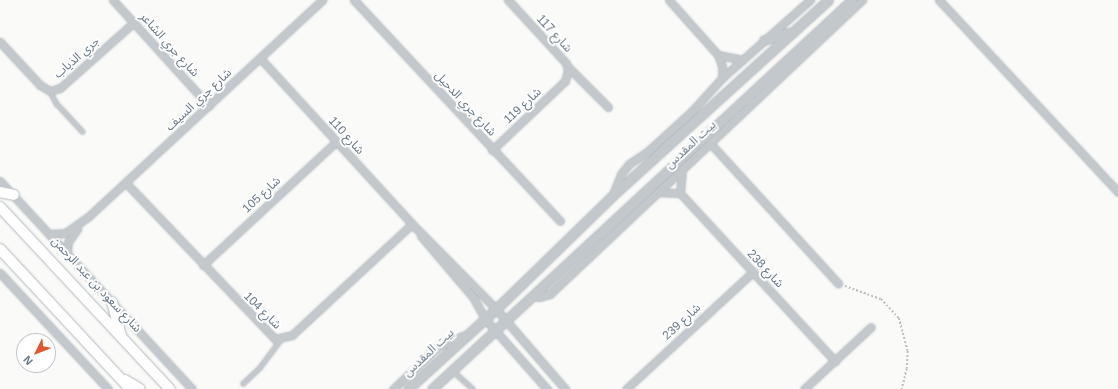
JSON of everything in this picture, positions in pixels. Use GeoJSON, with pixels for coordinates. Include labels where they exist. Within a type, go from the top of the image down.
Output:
{"type":"FeatureCollection","features":[{"type":"Feature","properties":{"kind":"main road"},"geometry":{"type":"LineString","coordinates":[[0,192],[14,195]]}},
{"type":"Feature","properties":{"kind":"main road","name":"شارع سعود بن عبد الرحمن"},"geometry":{"type":"LineString","coordinates":[[0,207],[170,389]]}},
{"type":"Feature","properties":{"kind":"main road"},"geometry":{"type":"LineString","coordinates":[[0,249],[130,389]]}},
{"type":"Feature","properties":{"kind":"main road"},"geometry":{"type":"LineString","coordinates":[[112,302],[122,338]]}},
{"type":"Feature","properties":{"kind":"main road"},"geometry":{"type":"LineString","coordinates":[[115,373],[140,389]]}},
{"type":"Feature","properties":{"kind":"street","name":"شارع جري الشاعر"},"geometry":{"type":"LineString","coordinates":[[112,0],[209,106]]}},
{"type":"Feature","properties":{"kind":"street","name":"شارع جري السيف"},"geometry":{"type":"LineString","coordinates":[[67,253],[70,237],[89,216],[322,0]]}},
{"type":"Feature","properties":{"kind":"street","name":"شارع جري الدحيل"},"geometry":{"type":"LineString","coordinates":[[354,0],[560,222]]}},
{"type":"Feature","properties":{"kind":"street","name":"شارع 117"},"geometry":{"type":"LineString","coordinates":[[508,0],[567,66],[608,107]]}},
{"type":"Feature","properties":{"kind":"street"},"geometry":{"type":"LineString","coordinates":[[669,0],[718,55],[722,66],[722,78]]}},
{"type":"Feature","properties":{"kind":"street","name":"بيت المقدس"},"geometry":{"type":"LineString","coordinates":[[611,197],[621,174],[629,164],[643,155],[692,111],[722,78],[810,0]]}},
{"type":"Feature","properties":{"kind":"street","name":"بيت المقدس"},"geometry":{"type":"LineString","coordinates":[[408,389],[466,335],[496,310],[611,197],[828,0]]}},
{"type":"Feature","properties":{"kind":"street","name":"بيت المقدس"},"geometry":{"type":"LineString","coordinates":[[432,389],[504,320],[532,296],[852,0]]}},
{"type":"Feature","properties":{"kind":"street","name":"بيت المقدس"},"geometry":{"type":"LineString","coordinates":[[532,296],[539,297],[550,294],[862,0]]}},
{"type":"Feature","properties":{"kind":"street"},"geometry":{"type":"LineString","coordinates":[[939,0],[1118,192]]}},
{"type":"Feature","properties":{"kind":"street","name":"جري الذياب"},"geometry":{"type":"LineString","coordinates":[[0,42],[40,85],[50,91],[60,88],[133,23]]}},
{"type":"Feature","properties":{"kind":"street"},"geometry":{"type":"LineString","coordinates":[[764,40],[794,31]]}},
{"type":"Feature","properties":{"kind":"street"},"geometry":{"type":"LineString","coordinates":[[718,55],[743,60]]}},
{"type":"Feature","properties":{"kind":"street","name":"شارع 110"},"geometry":{"type":"LineString","coordinates":[[260,58],[414,226],[496,310],[566,389]]}},
{"type":"Feature","properties":{"kind":"street","name":"شارع 117"},"geometry":{"type":"LineString","coordinates":[[567,66],[567,76]]}},
{"type":"Feature","properties":{"kind":"street","name":"شارع 119"},"geometry":{"type":"LineString","coordinates":[[492,150],[567,76]]}},
{"type":"Feature","properties":{"kind":"street","name":"شارع 105"},"geometry":{"type":"LineString","coordinates":[[203,265],[336,142]]}},
{"type":"Feature","properties":{"kind":"street"},"geometry":{"type":"LineString","coordinates":[[710,144],[838,283]]}},
{"type":"Feature","properties":{"kind":"street"},"geometry":{"type":"LineString","coordinates":[[658,192],[680,193],[682,170]]}},
{"type":"Feature","properties":{"kind":"street","name":"شارع سعود بن عبد الرحمن"},"geometry":{"type":"LineString","coordinates":[[0,181],[192,389]]}},
{"type":"Feature","properties":{"kind":"street","name":"شارع 104"},"geometry":{"type":"LineString","coordinates":[[126,183],[268,335],[275,339],[281,340],[292,335],[414,226]]}},
{"type":"Feature","properties":{"kind":"street","name":"شارع 238"},"geometry":{"type":"LineString","coordinates":[[680,193],[835,361]]}},
{"type":"Feature","properties":{"kind":"street","name":"شارع جري السيف"},"geometry":{"type":"LineString","coordinates":[[49,234],[65,233],[89,216]]}},
{"type":"Feature","properties":{"kind":"street","name":"شارع 110"},"geometry":{"type":"LineString","coordinates":[[414,226],[472,297],[485,319],[545,388]]}},
{"type":"Feature","properties":{"kind":"street","name":"شارع 239"},"geometry":{"type":"LineString","coordinates":[[626,389],[753,272]]}},
{"type":"Feature","properties":{"kind":"street"},"geometry":{"type":"LineString","coordinates":[[0,273],[108,389]]}},
{"type":"Feature","properties":{"kind":"street"},"geometry":{"type":"LineString","coordinates":[[804,389],[871,327]]}},
{"type":"Feature","properties":{"kind":"street","name":"بيت المقدس"},"geometry":{"type":"LineString","coordinates":[[393,389],[439,346],[466,335]]}},
{"type":"Feature","properties":{"kind":"lane"},"geometry":{"type":"LineString","coordinates":[[50,91],[57,104],[82,132]]}},
{"type":"Feature","properties":{"kind":"lane"},"geometry":{"type":"LineString","coordinates":[[243,384],[260,368],[281,340]]}},
{"type":"Feature","properties":{"kind":"lane"},"geometry":{"type":"LineString","coordinates":[[453,370],[473,389]]}},
{"type":"Feature","properties":{"kind":"path"},"geometry":{"type":"LineString","coordinates":[[838,283],[881,299],[899,318],[908,351],[907,369],[902,389]]}}]}
